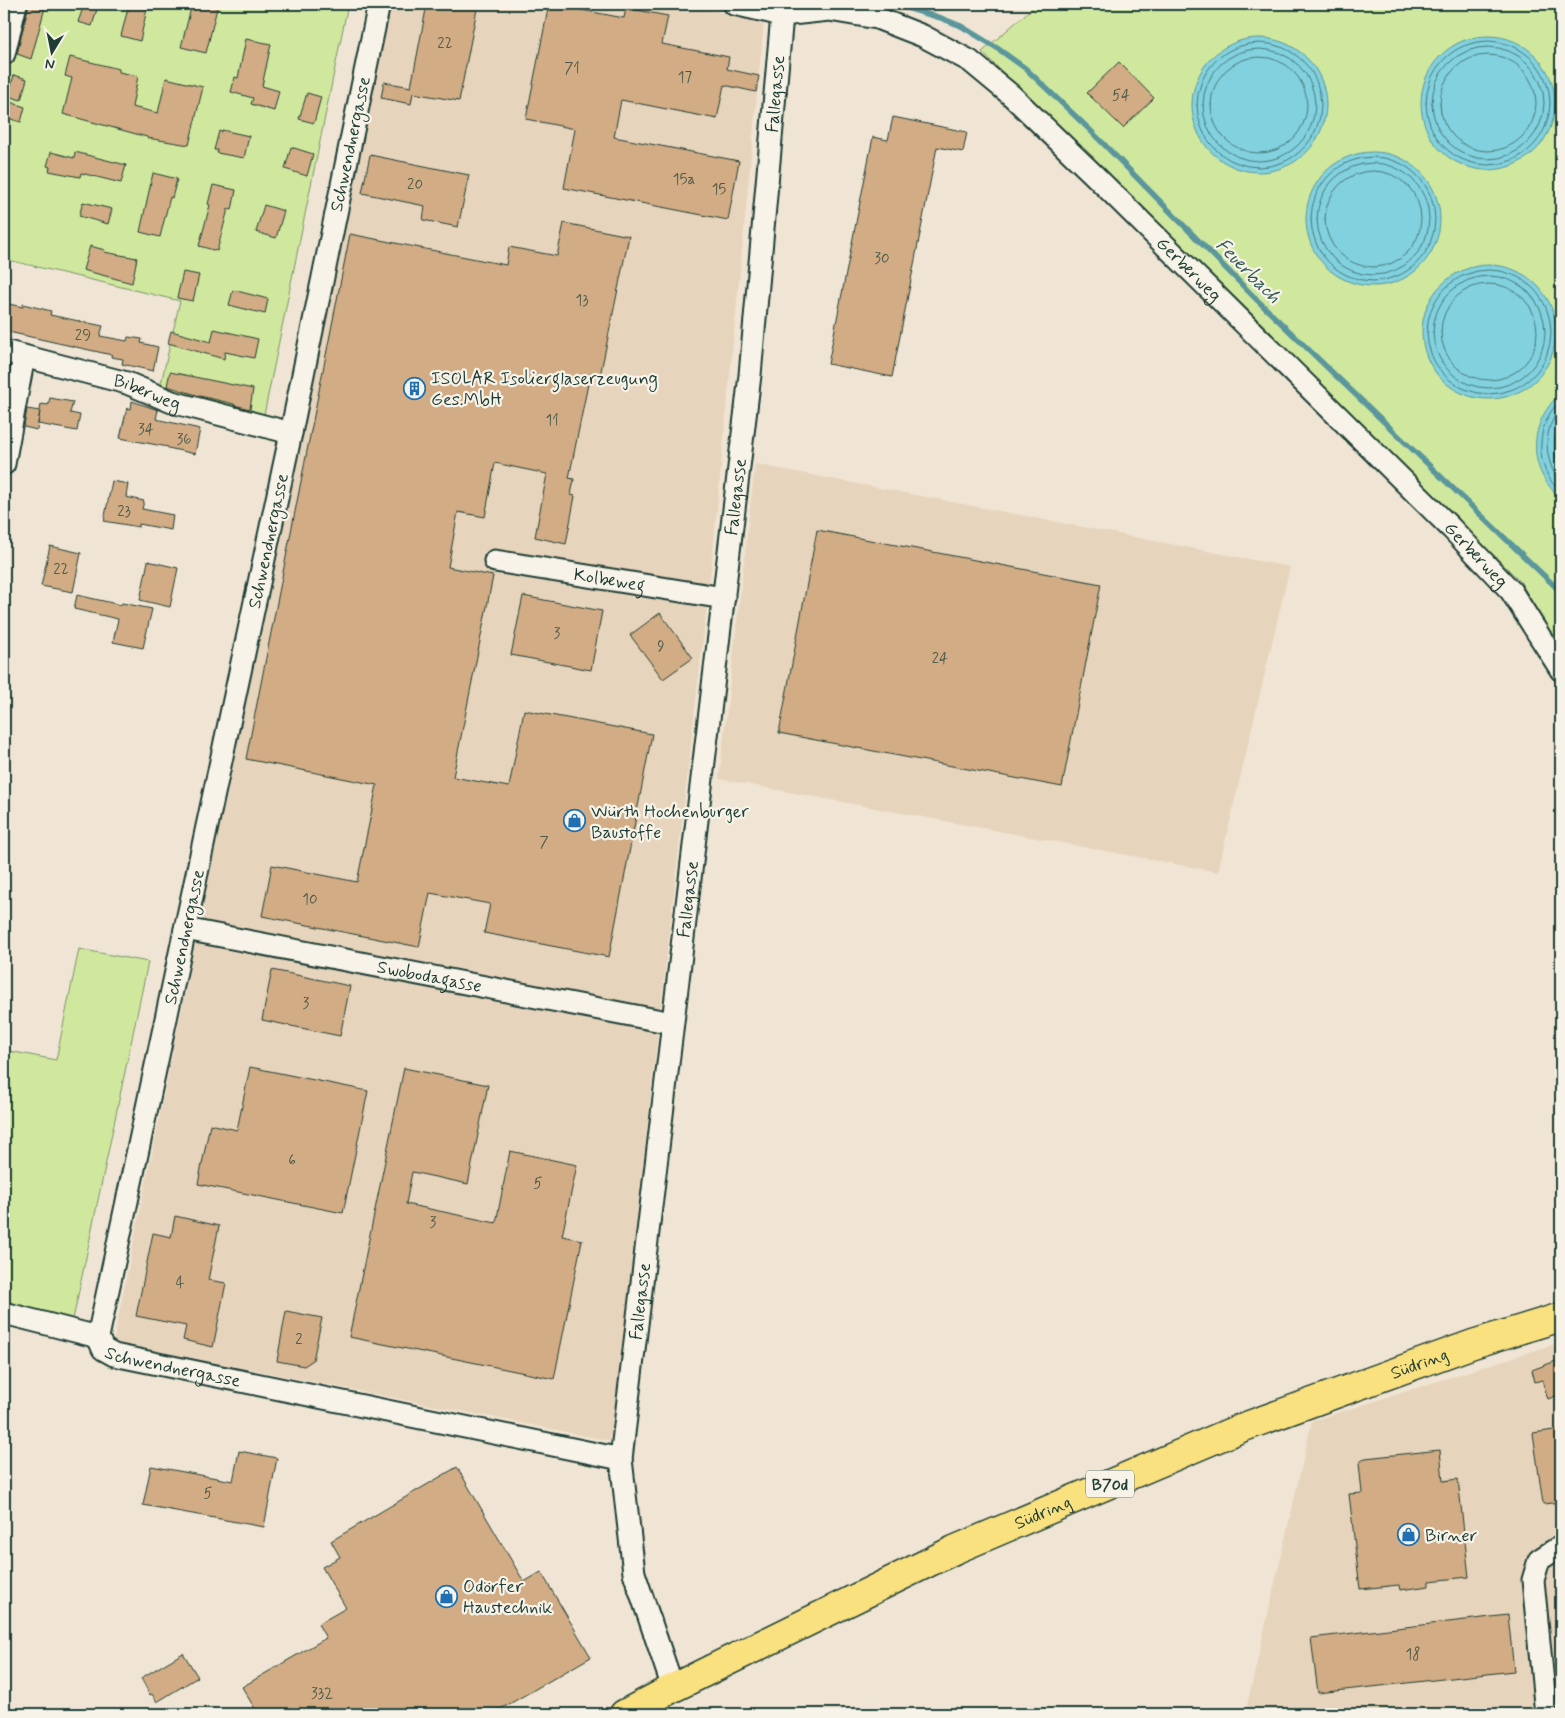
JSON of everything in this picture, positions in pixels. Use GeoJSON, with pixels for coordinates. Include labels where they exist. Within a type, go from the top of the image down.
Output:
{"type":"FeatureCollection","features":[{"type":"Feature","properties":{"kind":"main road","name":"Südring"},"geometry":{"type":"LineString","coordinates":[[624,1714],[954,1550],[1232,1432],[1464,1348],[1561,1316]]}},
{"type":"Feature","properties":{"kind":"street"},"geometry":{"type":"LineString","coordinates":[[4,54],[16,4]]}},
{"type":"Feature","properties":{"kind":"street","name":"Schwendnergasse"},"geometry":{"type":"LineString","coordinates":[[378,4],[186,929],[98,1337],[103,1349],[114,1356],[621,1459]]}},
{"type":"Feature","properties":{"kind":"street","name":"Gerberweg"},"geometry":{"type":"LineString","coordinates":[[734,4],[782,15],[829,10],[877,18],[923,36],[970,60],[1011,95],[1451,528],[1511,591],[1561,670]]}},
{"type":"Feature","properties":{"kind":"street","name":"Fallegasse"},"geometry":{"type":"LineString","coordinates":[[673,1688],[634,1573],[621,1459],[750,375],[782,15]]}},
{"type":"Feature","properties":{"kind":"street"},"geometry":{"type":"LineString","coordinates":[[4,464],[14,354]]}},
{"type":"Feature","properties":{"kind":"street","name":"Biberweg"},"geometry":{"type":"LineString","coordinates":[[14,354],[127,383],[172,402],[290,432]]}},
{"type":"Feature","properties":{"kind":"street","name":"Kolbeweg"},"geometry":{"type":"LineString","coordinates":[[495,561],[724,598]]}},
{"type":"Feature","properties":{"kind":"street","name":"Swobodagasse"},"geometry":{"type":"LineString","coordinates":[[186,929],[672,1022]]}},
{"type":"Feature","properties":{"kind":"street"},"geometry":{"type":"LineString","coordinates":[[4,1313],[98,1337]]}},
{"type":"Feature","properties":{"kind":"street"},"geometry":{"type":"LineString","coordinates":[[1546,1714],[1533,1580],[1539,1560],[1556,1549],[1561,1548]]}},
{"type":"Feature","properties":{"kind":"shaded area"},"geometry":{"type":"Polygon","coordinates":[[[389,4],[683,4],[764,22],[712,561],[611,1441],[113,1342],[389,4]]]}},
{"type":"Feature","properties":{"kind":"shaded area"},"geometry":{"type":"Polygon","coordinates":[[[755,464],[1290,567],[1218,872],[719,779],[755,464]]]}},
{"type":"Feature","properties":{"kind":"shaded area"},"geometry":{"type":"Polygon","coordinates":[[[1561,1342],[1561,1714],[1245,1714],[1312,1421],[1561,1342]]]}},
{"type":"Feature","properties":{"kind":"green space"},"geometry":{"type":"Polygon","coordinates":[[[22,4],[348,4],[264,415],[159,392],[180,301],[4,259],[4,82],[22,4]]]}},
{"type":"Feature","properties":{"kind":"green space"},"geometry":{"type":"Polygon","coordinates":[[[1037,4],[1561,4],[1561,651],[1520,581],[982,52],[1037,4]]]}},
{"type":"Feature","properties":{"kind":"green space"},"geometry":{"type":"Polygon","coordinates":[[[79,949],[148,962],[72,1324],[4,1308],[4,1050],[56,1060],[79,949]]]}},
{"type":"Feature","properties":{"kind":"water"},"geometry":{"type":"Polygon","coordinates":[[[1488,36],[1514,41],[1536,55],[1550,77],[1555,103],[1550,129],[1536,151],[1514,165],[1488,170],[1462,165],[1440,151],[1426,129],[1421,103],[1426,77],[1440,55],[1462,41],[1488,36]]]}},
{"type":"Feature","properties":{"kind":"water"},"geometry":{"type":"Polygon","coordinates":[[[1259,38],[1285,43],[1307,57],[1321,79],[1326,105],[1321,131],[1307,153],[1285,167],[1259,172],[1233,167],[1211,153],[1197,131],[1192,105],[1197,79],[1211,57],[1233,43],[1259,38]]]}},
{"type":"Feature","properties":{"kind":"water"},"geometry":{"type":"Polygon","coordinates":[[[1373,152],[1399,157],[1410,163],[1420,172],[1429,182],[1435,193],[1440,219],[1435,245],[1429,256],[1420,266],[1410,275],[1399,281],[1373,286],[1347,281],[1336,275],[1326,266],[1317,256],[1311,245],[1306,219],[1311,193],[1317,182],[1326,172],[1336,163],[1347,157],[1373,152]]]}},
{"type":"Feature","properties":{"kind":"water"},"geometry":{"type":"Polygon","coordinates":[[[1489,265],[1515,270],[1537,284],[1551,306],[1556,332],[1551,358],[1537,380],[1515,394],[1489,399],[1463,394],[1441,380],[1427,358],[1422,332],[1427,306],[1441,284],[1463,270],[1489,265]]]}},
{"type":"Feature","properties":{"kind":"water"},"geometry":{"type":"Polygon","coordinates":[[[1561,393],[1561,498],[1550,487],[1542,474],[1535,446],[1542,418],[1561,393]]]}},
{"type":"Feature","properties":{"kind":"building"},"geometry":{"type":"Polygon","coordinates":[[[29,4],[46,4],[31,59],[17,54],[29,4]]]}},
{"type":"Feature","properties":{"kind":"building"},"geometry":{"type":"Polygon","coordinates":[[[129,4],[148,4],[140,41],[121,36],[129,4]]]}},
{"type":"Feature","properties":{"kind":"building"},"geometry":{"type":"Polygon","coordinates":[[[192,4],[218,4],[206,53],[181,47],[192,4]]]}},
{"type":"Feature","properties":{"kind":"building"},"geometry":{"type":"Polygon","coordinates":[[[427,4],[478,4],[459,101],[413,93],[411,104],[381,98],[384,82],[411,87],[427,4]]]}},
{"type":"Feature","properties":{"kind":"building"},"geometry":{"type":"Polygon","coordinates":[[[549,4],[624,18],[626,8],[668,16],[662,44],[729,57],[727,69],[759,76],[756,92],[724,85],[717,119],[621,100],[614,137],[739,161],[728,220],[564,188],[575,129],[526,119],[549,4]]]}},
{"type":"Feature","properties":{"kind":"building"},"geometry":{"type":"Polygon","coordinates":[[[84,5],[97,9],[92,26],[78,22],[84,5]]]}},
{"type":"Feature","properties":{"kind":"building"},"geometry":{"type":"Polygon","coordinates":[[[246,39],[271,44],[262,86],[279,91],[274,111],[251,104],[253,98],[231,92],[235,77],[238,78],[246,39]]]}},
{"type":"Feature","properties":{"kind":"building"},"geometry":{"type":"Polygon","coordinates":[[[70,57],[119,69],[119,72],[138,76],[132,107],[158,113],[166,78],[203,87],[189,145],[147,138],[63,114],[72,78],[65,76],[70,57]]]}},
{"type":"Feature","properties":{"kind":"building"},"geometry":{"type":"Polygon","coordinates":[[[1119,62],[1154,98],[1123,128],[1087,93],[1119,62]]]}},
{"type":"Feature","properties":{"kind":"building"},"geometry":{"type":"Polygon","coordinates":[[[14,75],[27,79],[21,100],[8,96],[14,75]]]}},
{"type":"Feature","properties":{"kind":"building"},"geometry":{"type":"Polygon","coordinates":[[[307,93],[321,97],[314,123],[299,119],[307,93]]]}},
{"type":"Feature","properties":{"kind":"building"},"geometry":{"type":"Polygon","coordinates":[[[7,101],[25,107],[21,122],[4,117],[7,101]]]}},
{"type":"Feature","properties":{"kind":"building"},"geometry":{"type":"Polygon","coordinates":[[[893,117],[967,132],[963,152],[937,147],[892,377],[828,364],[873,137],[888,140],[893,117]]]}},
{"type":"Feature","properties":{"kind":"building"},"geometry":{"type":"Polygon","coordinates":[[[222,130],[249,136],[244,158],[217,153],[218,150],[214,150],[219,131],[222,132],[222,130]]]}},
{"type":"Feature","properties":{"kind":"building"},"geometry":{"type":"Polygon","coordinates":[[[291,147],[313,154],[307,176],[285,169],[291,147]]]}},
{"type":"Feature","properties":{"kind":"building"},"geometry":{"type":"Polygon","coordinates":[[[51,152],[74,158],[75,152],[126,165],[121,183],[81,173],[80,177],[49,171],[50,167],[47,166],[51,152]]]}},
{"type":"Feature","properties":{"kind":"building"},"geometry":{"type":"Polygon","coordinates":[[[370,155],[469,175],[458,227],[423,220],[425,206],[362,193],[370,155]]]}},
{"type":"Feature","properties":{"kind":"building"},"geometry":{"type":"Polygon","coordinates":[[[153,173],[177,179],[172,198],[170,197],[160,237],[140,232],[153,173]]]}},
{"type":"Feature","properties":{"kind":"building"},"geometry":{"type":"Polygon","coordinates":[[[213,185],[236,190],[232,210],[228,209],[217,251],[199,246],[210,205],[208,204],[213,185]]]}},
{"type":"Feature","properties":{"kind":"building"},"geometry":{"type":"Polygon","coordinates":[[[83,202],[112,209],[108,224],[79,216],[83,202]]]}},
{"type":"Feature","properties":{"kind":"building"},"geometry":{"type":"Polygon","coordinates":[[[264,205],[284,211],[276,238],[256,232],[264,205]]]}},
{"type":"Feature","properties":{"kind":"building"},"geometry":{"type":"Polygon","coordinates":[[[564,223],[629,236],[600,376],[590,374],[569,478],[574,479],[571,495],[575,496],[566,544],[535,537],[547,474],[495,463],[485,517],[458,512],[448,567],[493,576],[453,777],[509,787],[524,710],[652,734],[609,957],[484,933],[490,904],[430,893],[419,947],[262,916],[272,865],[357,882],[377,785],[246,759],[350,234],[506,265],[509,247],[557,256],[564,223]]]}},
{"type":"Feature","properties":{"kind":"building"},"geometry":{"type":"Polygon","coordinates":[[[90,246],[105,250],[104,252],[137,258],[132,283],[83,270],[90,246]]]}},
{"type":"Feature","properties":{"kind":"building"},"geometry":{"type":"Polygon","coordinates":[[[183,272],[199,275],[193,301],[177,298],[183,272]]]}},
{"type":"Feature","properties":{"kind":"building"},"geometry":{"type":"Polygon","coordinates":[[[233,290],[268,299],[265,314],[229,305],[233,290]]]}},
{"type":"Feature","properties":{"kind":"building"},"geometry":{"type":"Polygon","coordinates":[[[4,303],[23,307],[23,304],[51,311],[50,315],[103,326],[100,336],[127,341],[128,337],[142,339],[141,343],[158,347],[153,371],[122,364],[123,359],[111,357],[112,355],[4,331],[4,303]]]}},
{"type":"Feature","properties":{"kind":"building"},"geometry":{"type":"Polygon","coordinates":[[[214,329],[258,339],[254,358],[225,352],[224,359],[168,343],[171,331],[211,342],[214,329]]]}},
{"type":"Feature","properties":{"kind":"building"},"geometry":{"type":"Polygon","coordinates":[[[170,372],[253,389],[250,409],[167,386],[170,372]]]}},
{"type":"Feature","properties":{"kind":"building"},"geometry":{"type":"Polygon","coordinates":[[[50,398],[73,402],[70,413],[80,415],[77,431],[38,424],[41,404],[48,405],[50,398]]]}},
{"type":"Feature","properties":{"kind":"building"},"geometry":{"type":"Polygon","coordinates":[[[132,401],[158,410],[156,419],[200,429],[195,454],[120,438],[127,408],[131,409],[132,401]]]}},
{"type":"Feature","properties":{"kind":"building"},"geometry":{"type":"Polygon","coordinates":[[[27,409],[40,411],[37,430],[24,427],[27,409]]]}},
{"type":"Feature","properties":{"kind":"building"},"geometry":{"type":"Polygon","coordinates":[[[112,481],[128,484],[126,497],[144,501],[142,509],[173,515],[171,530],[139,524],[139,527],[104,521],[112,481]]]}},
{"type":"Feature","properties":{"kind":"building"},"geometry":{"type":"Polygon","coordinates":[[[817,530],[1101,584],[1062,787],[779,733],[817,530]]]}},
{"type":"Feature","properties":{"kind":"building"},"geometry":{"type":"Polygon","coordinates":[[[50,546],[81,553],[73,592],[41,586],[50,546]]]}},
{"type":"Feature","properties":{"kind":"building"},"geometry":{"type":"Polygon","coordinates":[[[148,561],[178,568],[170,607],[140,600],[148,561]]]}},
{"type":"Feature","properties":{"kind":"building"},"geometry":{"type":"Polygon","coordinates":[[[77,595],[121,605],[122,603],[152,609],[143,648],[113,642],[118,619],[74,609],[77,595]]]}},
{"type":"Feature","properties":{"kind":"building"},"geometry":{"type":"Polygon","coordinates":[[[523,596],[602,611],[591,670],[511,655],[523,596]]]}},
{"type":"Feature","properties":{"kind":"building"},"geometry":{"type":"Polygon","coordinates":[[[660,613],[693,658],[663,679],[630,635],[660,613]]]}},
{"type":"Feature","properties":{"kind":"building"},"geometry":{"type":"Polygon","coordinates":[[[272,970],[350,986],[340,1036],[262,1020],[272,970]]]}},
{"type":"Feature","properties":{"kind":"building"},"geometry":{"type":"Polygon","coordinates":[[[250,1067],[368,1091],[343,1213],[198,1184],[210,1124],[237,1130],[250,1067]]]}},
{"type":"Feature","properties":{"kind":"building"},"geometry":{"type":"Polygon","coordinates":[[[404,1068],[488,1085],[468,1184],[412,1172],[406,1204],[496,1223],[510,1151],[577,1165],[562,1236],[582,1240],[554,1379],[349,1337],[404,1068]]]}},
{"type":"Feature","properties":{"kind":"building"},"geometry":{"type":"Polygon","coordinates":[[[175,1216],[219,1226],[208,1280],[226,1283],[213,1347],[183,1340],[186,1326],[136,1316],[153,1233],[171,1237],[175,1216]]]}},
{"type":"Feature","properties":{"kind":"building"},"geometry":{"type":"Polygon","coordinates":[[[286,1311],[322,1318],[313,1360],[304,1366],[277,1361],[286,1311]]]}},
{"type":"Feature","properties":{"kind":"building"},"geometry":{"type":"Polygon","coordinates":[[[1561,1359],[1561,1394],[1548,1399],[1542,1380],[1535,1382],[1532,1370],[1561,1359]]]}},
{"type":"Feature","properties":{"kind":"building"},"geometry":{"type":"Polygon","coordinates":[[[1561,1429],[1561,1502],[1543,1504],[1533,1433],[1561,1429]]]}},
{"type":"Feature","properties":{"kind":"building","name":"Birner"},"geometry":{"type":"Polygon","coordinates":[[[1440,1450],[1443,1481],[1458,1479],[1469,1577],[1429,1581],[1429,1586],[1400,1590],[1399,1585],[1360,1589],[1349,1494],[1362,1493],[1359,1463],[1365,1458],[1440,1450]]]}},
{"type":"Feature","properties":{"kind":"building"},"geometry":{"type":"Polygon","coordinates":[[[239,1451],[277,1458],[264,1527],[143,1505],[151,1466],[233,1481],[239,1451]]]}},
{"type":"Feature","properties":{"kind":"building","name":"Odörfer Haustechnik"},"geometry":{"type":"Polygon","coordinates":[[[457,1467],[524,1582],[541,1572],[591,1657],[492,1714],[258,1714],[242,1687],[326,1638],[318,1624],[346,1608],[322,1567],[340,1557],[331,1541],[457,1467]]]}},
{"type":"Feature","properties":{"kind":"building"},"geometry":{"type":"Polygon","coordinates":[[[1508,1615],[1514,1671],[1318,1693],[1311,1638],[1508,1615]]]}},
{"type":"Feature","properties":{"kind":"building"},"geometry":{"type":"Polygon","coordinates":[[[183,1653],[198,1677],[157,1702],[152,1694],[150,1695],[141,1678],[183,1653]]]}},
{"type":"Feature","properties":{"kind":"waterway","name":"Feuerbach"},"geometry":{"type":"LineString","coordinates":[[893,4],[961,26],[1025,68],[1090,130],[1257,300],[1561,592]]}},
{"type":"Feature","properties":{"kind":"place","name":"ISOLAR Isolierglaserzeugung Ges.MbH"},"geometry":{"type":"Point","coordinates":[415,388]}},
{"type":"Feature","properties":{"kind":"place","name":"Würth Hochenburger Baustoffe"},"geometry":{"type":"Point","coordinates":[575,821]}},
{"type":"Feature","properties":{"kind":"place","name":"Birner"},"geometry":{"type":"Point","coordinates":[1409,1535]}},
{"type":"Feature","properties":{"kind":"place","name":"Odörfer Haustechnik"},"geometry":{"type":"Point","coordinates":[447,1596]}}]}
